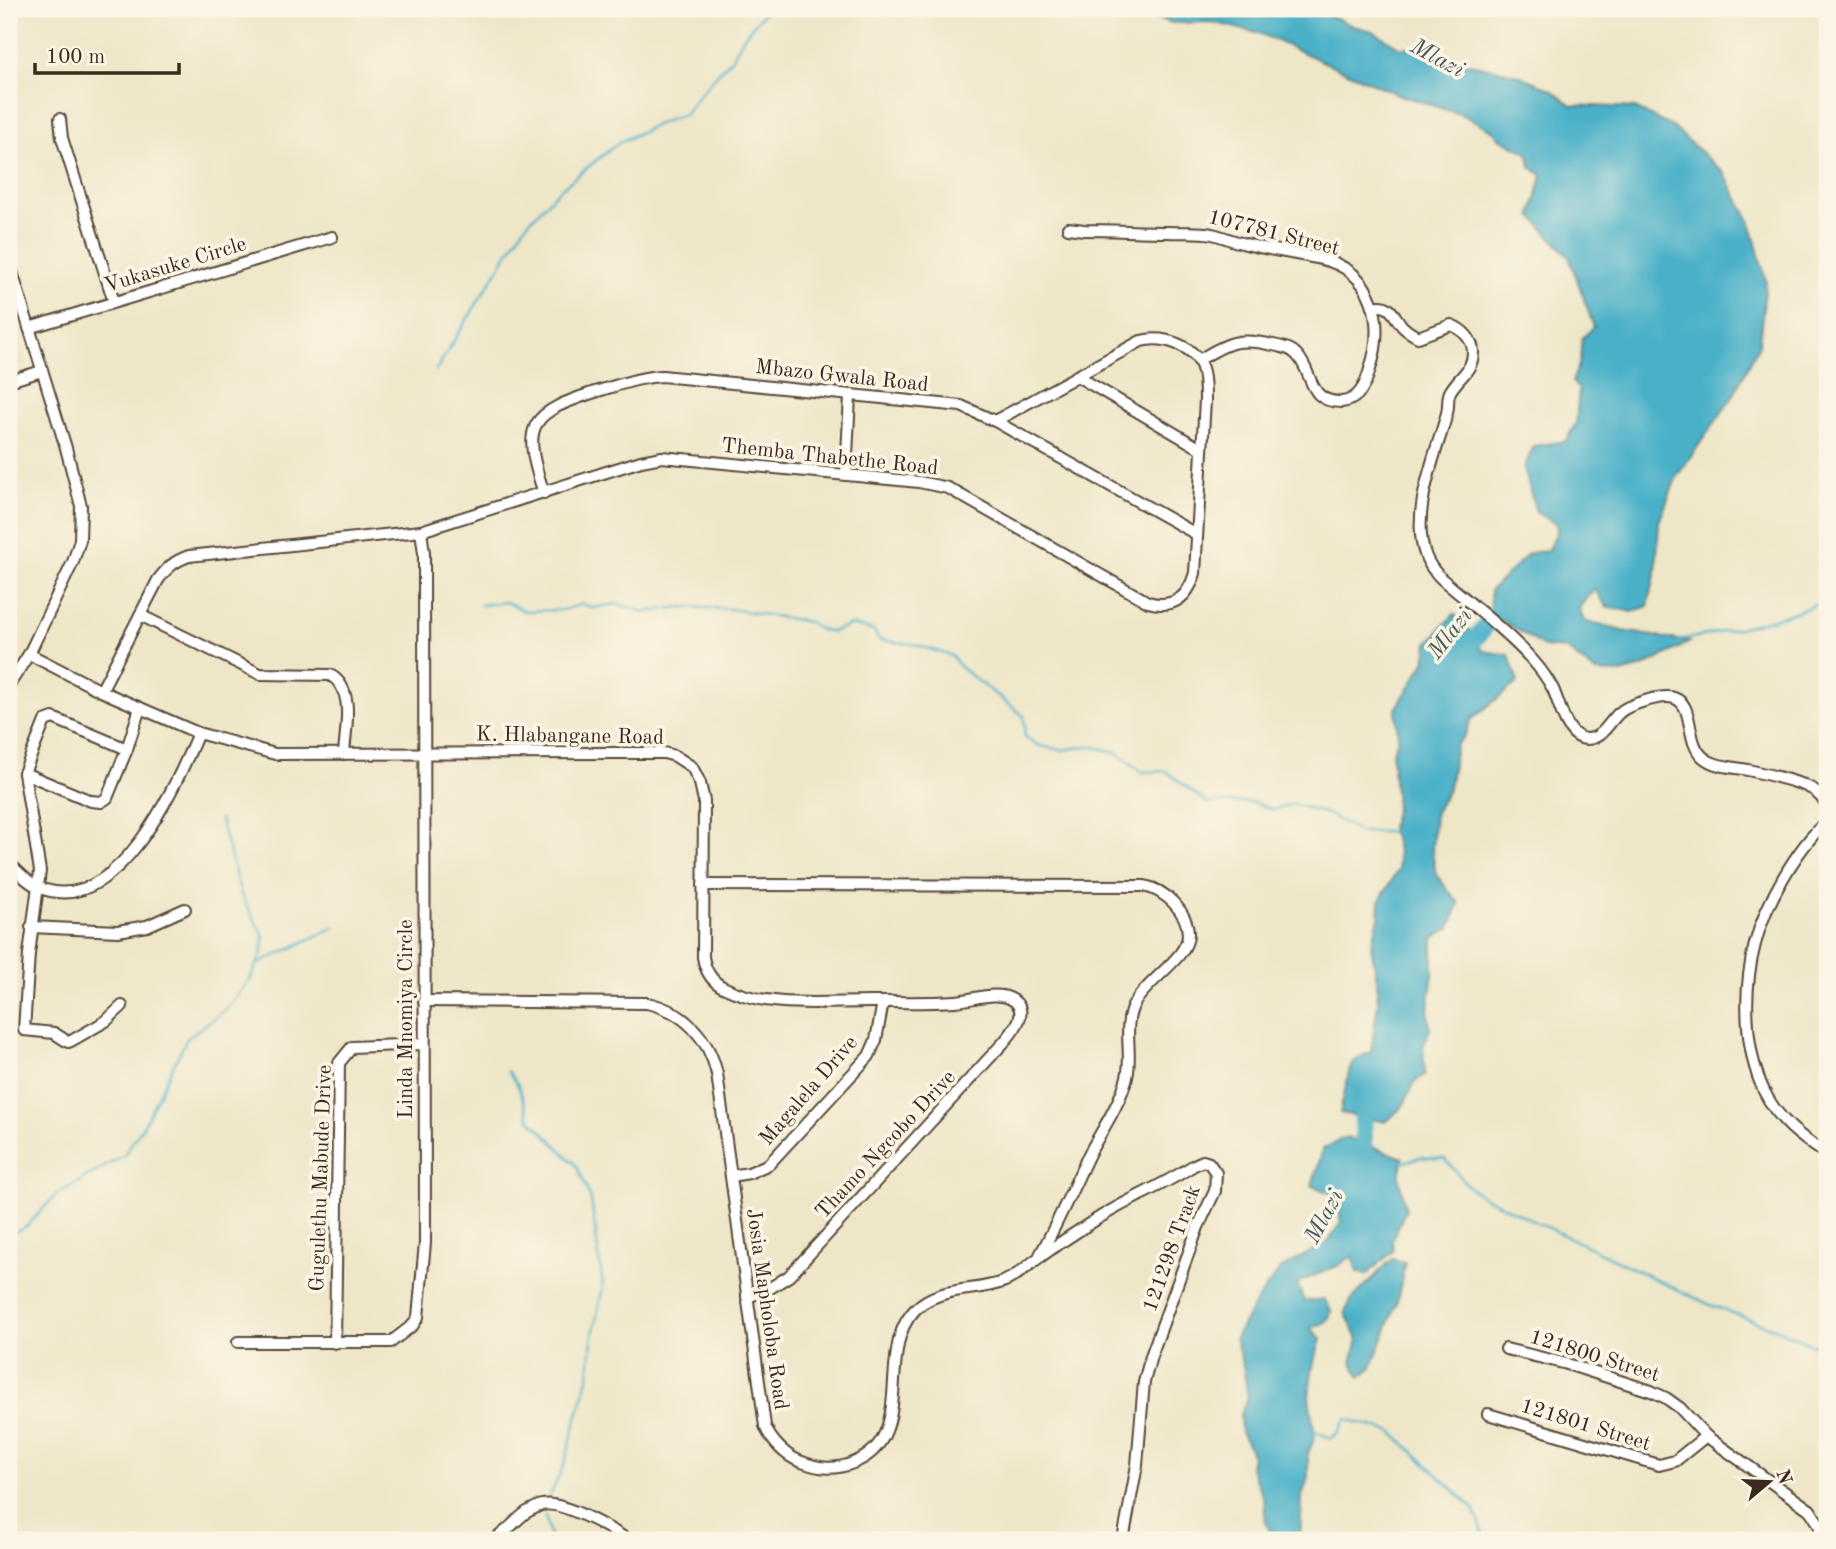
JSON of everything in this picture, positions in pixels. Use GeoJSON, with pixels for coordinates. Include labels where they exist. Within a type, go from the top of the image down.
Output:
{"type":"FeatureCollection","features":[{"type":"Feature","properties":{"kind":"street"},"geometry":{"type":"LineString","coordinates":[[60,119],[62,138],[114,302]]}},
{"type":"Feature","properties":{"kind":"street","name":"107781 Street"},"geometry":{"type":"LineString","coordinates":[[1068,228],[1208,233],[1240,243],[1325,260],[1353,276],[1363,286],[1374,307],[1378,333],[1374,358],[1363,388],[1349,401],[1332,401],[1318,394],[1299,357],[1286,348],[1253,341],[1233,341],[1199,360]]}},
{"type":"Feature","properties":{"kind":"street","name":"Vukasuke Circle"},"geometry":{"type":"LineString","coordinates":[[29,328],[332,237]]}},
{"type":"Feature","properties":{"kind":"street"},"geometry":{"type":"LineString","coordinates":[[9,262],[81,506],[80,540],[73,562],[29,654],[9,685]]}},
{"type":"Feature","properties":{"kind":"street"},"geometry":{"type":"LineString","coordinates":[[1374,307],[1380,305],[1389,308],[1402,325],[1418,337],[1451,325],[1463,332],[1472,345],[1470,368],[1449,394],[1447,414],[1422,509],[1420,531],[1423,546],[1440,579],[1469,601],[1536,663],[1547,678],[1569,727],[1580,738],[1594,738],[1624,709],[1654,700],[1674,698],[1680,701],[1686,710],[1692,739],[1703,757],[1721,765],[1804,785],[1822,796],[1827,803]]}},
{"type":"Feature","properties":{"kind":"street"},"geometry":{"type":"LineString","coordinates":[[995,421],[1128,347],[1149,339],[1174,342],[1186,348],[1199,360]]}},
{"type":"Feature","properties":{"kind":"street","name":"Themba Thabethe Road"},"geometry":{"type":"LineString","coordinates":[[100,691],[166,569],[178,560],[189,556],[421,531],[657,457],[919,482],[948,488],[1142,599],[1159,605],[1175,603],[1188,592],[1195,573],[1205,386],[1199,360]]}},
{"type":"Feature","properties":{"kind":"street"},"geometry":{"type":"LineString","coordinates":[[9,381],[43,371]]}},
{"type":"Feature","properties":{"kind":"street","name":"Mbazo Gwala Road"},"geometry":{"type":"LineString","coordinates":[[544,493],[533,459],[532,437],[537,422],[559,404],[633,380],[662,376],[961,406],[995,421],[1196,534]]}},
{"type":"Feature","properties":{"kind":"street"},"geometry":{"type":"LineString","coordinates":[[1077,376],[1201,449]]}},
{"type":"Feature","properties":{"kind":"street"},"geometry":{"type":"LineString","coordinates":[[846,475],[850,396]]}},
{"type":"Feature","properties":{"kind":"street","name":"Linda Mnomiya Circle"},"geometry":{"type":"LineString","coordinates":[[238,1342],[391,1342],[413,1325],[418,1317],[425,1243],[424,553],[421,531]]}},
{"type":"Feature","properties":{"kind":"street"},"geometry":{"type":"LineString","coordinates":[[140,615],[260,674],[330,676],[337,679],[346,693],[344,754]]}},
{"type":"Feature","properties":{"kind":"street","name":"K. Hlabangane Road"},"geometry":{"type":"LineString","coordinates":[[29,654],[100,691],[198,733],[275,754],[651,753],[675,756],[692,767],[703,793],[703,957],[707,971],[717,984],[745,995],[787,1003],[956,1001],[992,996],[1009,998]]}},
{"type":"Feature","properties":{"kind":"street"},"geometry":{"type":"LineString","coordinates":[[24,773],[91,801],[101,802],[107,798],[127,749],[139,708]]}},
{"type":"Feature","properties":{"kind":"street"},"geometry":{"type":"LineString","coordinates":[[122,1006],[106,1021],[68,1042],[54,1033],[24,1030],[32,927],[40,871],[24,773],[45,721],[53,718],[127,749]]}},
{"type":"Feature","properties":{"kind":"street"},"geometry":{"type":"LineString","coordinates":[[9,863],[38,887],[61,892],[78,889],[109,875],[125,859],[170,797],[198,733]]}},
{"type":"Feature","properties":{"kind":"street"},"geometry":{"type":"LineString","coordinates":[[1827,821],[1782,881],[1764,918],[1753,955],[1748,1005],[1752,1049],[1764,1091],[1773,1108],[1790,1128],[1827,1154]]}},
{"type":"Feature","properties":{"kind":"street","name":"Josia Mapholoba Road"},"geometry":{"type":"LineString","coordinates":[[424,1001],[647,1003],[671,1011],[699,1034],[713,1056],[724,1115],[761,1409],[769,1435],[797,1461],[836,1468],[862,1460],[875,1450],[886,1432],[893,1403],[898,1344],[912,1312],[941,1294],[1007,1280],[1039,1258],[1126,1080],[1133,1005],[1147,985],[1175,961],[1187,944],[1187,925],[1170,900],[1158,890],[1144,886],[703,885]]}},
{"type":"Feature","properties":{"kind":"street"},"geometry":{"type":"LineString","coordinates":[[32,927],[118,931],[147,926],[185,909]]}},
{"type":"Feature","properties":{"kind":"street","name":"Thamo Ngcobo Drive"},"geometry":{"type":"LineString","coordinates":[[747,1297],[767,1290],[789,1276],[1005,1041],[1015,1029],[1020,1016],[1019,1006],[1009,998]]}},
{"type":"Feature","properties":{"kind":"street","name":"Magalela Drive"},"geometry":{"type":"LineString","coordinates":[[731,1176],[749,1173],[769,1164],[869,1056],[876,1040],[883,1002]]}},
{"type":"Feature","properties":{"kind":"street","name":"Gugulethu Mabude Drive"},"geometry":{"type":"LineString","coordinates":[[335,1343],[340,1063],[352,1047],[423,1044]]}},
{"type":"Feature","properties":{"kind":"street","name":"121298 Track"},"geometry":{"type":"LineString","coordinates":[[1039,1258],[1099,1217],[1194,1165],[1206,1161],[1214,1170],[1214,1191],[1193,1240],[1144,1382],[1137,1465],[1122,1540]]}},
{"type":"Feature","properties":{"kind":"street","name":"121800 Street"},"geometry":{"type":"LineString","coordinates":[[1506,1349],[1567,1364],[1651,1391],[1680,1408],[1706,1436],[1810,1510],[1819,1524],[1822,1540]]}},
{"type":"Feature","properties":{"kind":"street","name":"121801 Street"},"geometry":{"type":"LineString","coordinates":[[1488,1414],[1660,1465],[1675,1461],[1706,1436]]}},
{"type":"Feature","properties":{"kind":"street"},"geometry":{"type":"LineString","coordinates":[[493,1540],[506,1532],[524,1514],[543,1504],[551,1504],[589,1519],[628,1540]]}},
{"type":"Feature","properties":{"kind":"shaded area"},"geometry":{"type":"Polygon","coordinates":[[[9,310],[25,364],[9,368],[9,310]]]}},
{"type":"Feature","properties":{"kind":"water"},"geometry":{"type":"Polygon","coordinates":[[[1085,9],[1316,9],[1353,26],[1373,31],[1399,47],[1423,47],[1432,55],[1519,75],[1552,90],[1571,105],[1635,108],[1674,128],[1724,173],[1750,221],[1766,281],[1759,345],[1732,398],[1677,476],[1659,522],[1656,571],[1648,606],[1632,612],[1606,606],[1594,589],[1579,608],[1584,621],[1623,631],[1690,642],[1643,667],[1621,673],[1595,672],[1566,649],[1544,647],[1491,613],[1490,591],[1529,553],[1547,551],[1557,532],[1556,524],[1536,512],[1524,468],[1534,446],[1566,441],[1576,423],[1579,389],[1572,382],[1580,362],[1582,338],[1594,327],[1569,257],[1532,216],[1542,175],[1531,167],[1528,153],[1463,115],[1397,94],[1261,34],[1212,22],[1172,23],[1137,12],[1106,19],[1085,9]]]}},
{"type":"Feature","properties":{"kind":"water"},"geometry":{"type":"Polygon","coordinates":[[[1454,614],[1470,631],[1483,651],[1509,655],[1518,682],[1471,720],[1465,735],[1456,745],[1449,788],[1435,812],[1432,850],[1436,875],[1459,903],[1450,928],[1433,938],[1433,974],[1428,1009],[1430,1029],[1423,1047],[1425,1074],[1415,1082],[1403,1106],[1386,1122],[1340,1113],[1354,1060],[1371,1052],[1378,1003],[1371,946],[1379,918],[1380,900],[1398,870],[1398,854],[1391,827],[1396,807],[1392,755],[1398,738],[1396,709],[1425,662],[1428,643],[1454,614]]]}},
{"type":"Feature","properties":{"kind":"water"},"geometry":{"type":"Polygon","coordinates":[[[1346,1137],[1403,1158],[1399,1177],[1406,1210],[1392,1239],[1393,1251],[1366,1275],[1357,1272],[1352,1256],[1339,1265],[1297,1283],[1304,1301],[1324,1299],[1332,1312],[1326,1322],[1311,1328],[1321,1339],[1312,1370],[1309,1397],[1315,1436],[1308,1454],[1308,1477],[1302,1496],[1300,1540],[1274,1540],[1266,1523],[1264,1500],[1250,1466],[1252,1456],[1249,1446],[1241,1433],[1240,1414],[1248,1399],[1244,1370],[1235,1338],[1257,1300],[1280,1269],[1328,1242],[1341,1222],[1336,1195],[1312,1186],[1323,1149],[1346,1137]]]}},
{"type":"Feature","properties":{"kind":"water"},"geometry":{"type":"Polygon","coordinates":[[[1392,1259],[1405,1262],[1397,1302],[1372,1367],[1360,1377],[1352,1362],[1358,1339],[1345,1312],[1352,1299],[1392,1259]]]}},
{"type":"Feature","properties":{"kind":"waterway"},"geometry":{"type":"LineString","coordinates":[[436,370],[524,227],[558,191],[618,143],[685,114],[732,58],[745,35],[767,9]]}},
{"type":"Feature","properties":{"kind":"waterway","name":"Mlazi"},"geometry":{"type":"LineString","coordinates":[[1461,657],[1509,596]]}},
{"type":"Feature","properties":{"kind":"waterway"},"geometry":{"type":"LineString","coordinates":[[1679,640],[1754,624],[1827,601]]}},
{"type":"Feature","properties":{"kind":"waterway"},"geometry":{"type":"LineString","coordinates":[[481,605],[506,602],[525,611],[563,610],[582,604],[593,608],[617,604],[645,612],[682,607],[731,609],[809,622],[819,629],[831,632],[851,625],[874,631],[879,640],[913,644],[952,656],[961,668],[1024,716],[1025,737],[1039,746],[1063,750],[1089,746],[1116,752],[1142,772],[1166,771],[1207,803],[1252,802],[1273,810],[1293,804],[1328,814],[1360,832],[1394,832]]}},
{"type":"Feature","properties":{"kind":"waterway"},"geometry":{"type":"LineString","coordinates":[[9,1235],[27,1226],[56,1195],[124,1155],[143,1126],[187,1038],[225,1010],[250,980],[262,952],[264,937],[241,895],[220,819]]}},
{"type":"Feature","properties":{"kind":"waterway"},"geometry":{"type":"LineString","coordinates":[[256,965],[335,927]]}},
{"type":"Feature","properties":{"kind":"waterway"},"geometry":{"type":"LineString","coordinates":[[508,1071],[518,1085],[530,1119],[577,1166],[591,1200],[603,1286],[592,1340],[589,1375],[564,1465],[549,1498]]}},
{"type":"Feature","properties":{"kind":"waterway","name":"Mlazi"},"geometry":{"type":"LineString","coordinates":[[1365,1166],[1363,1115],[1373,1096]]}},
{"type":"Feature","properties":{"kind":"waterway"},"geometry":{"type":"LineString","coordinates":[[1398,1164],[1420,1157],[1445,1159],[1470,1188],[1486,1198],[1708,1304],[1827,1351]]}},
{"type":"Feature","properties":{"kind":"waterway"},"geometry":{"type":"LineString","coordinates":[[1313,1430],[1330,1438],[1338,1433],[1346,1419],[1392,1432],[1474,1509],[1486,1540]]}},
{"type":"Feature","properties":{"kind":"waterway"},"geometry":{"type":"LineString","coordinates":[[545,1515],[551,1540]]}}]}
